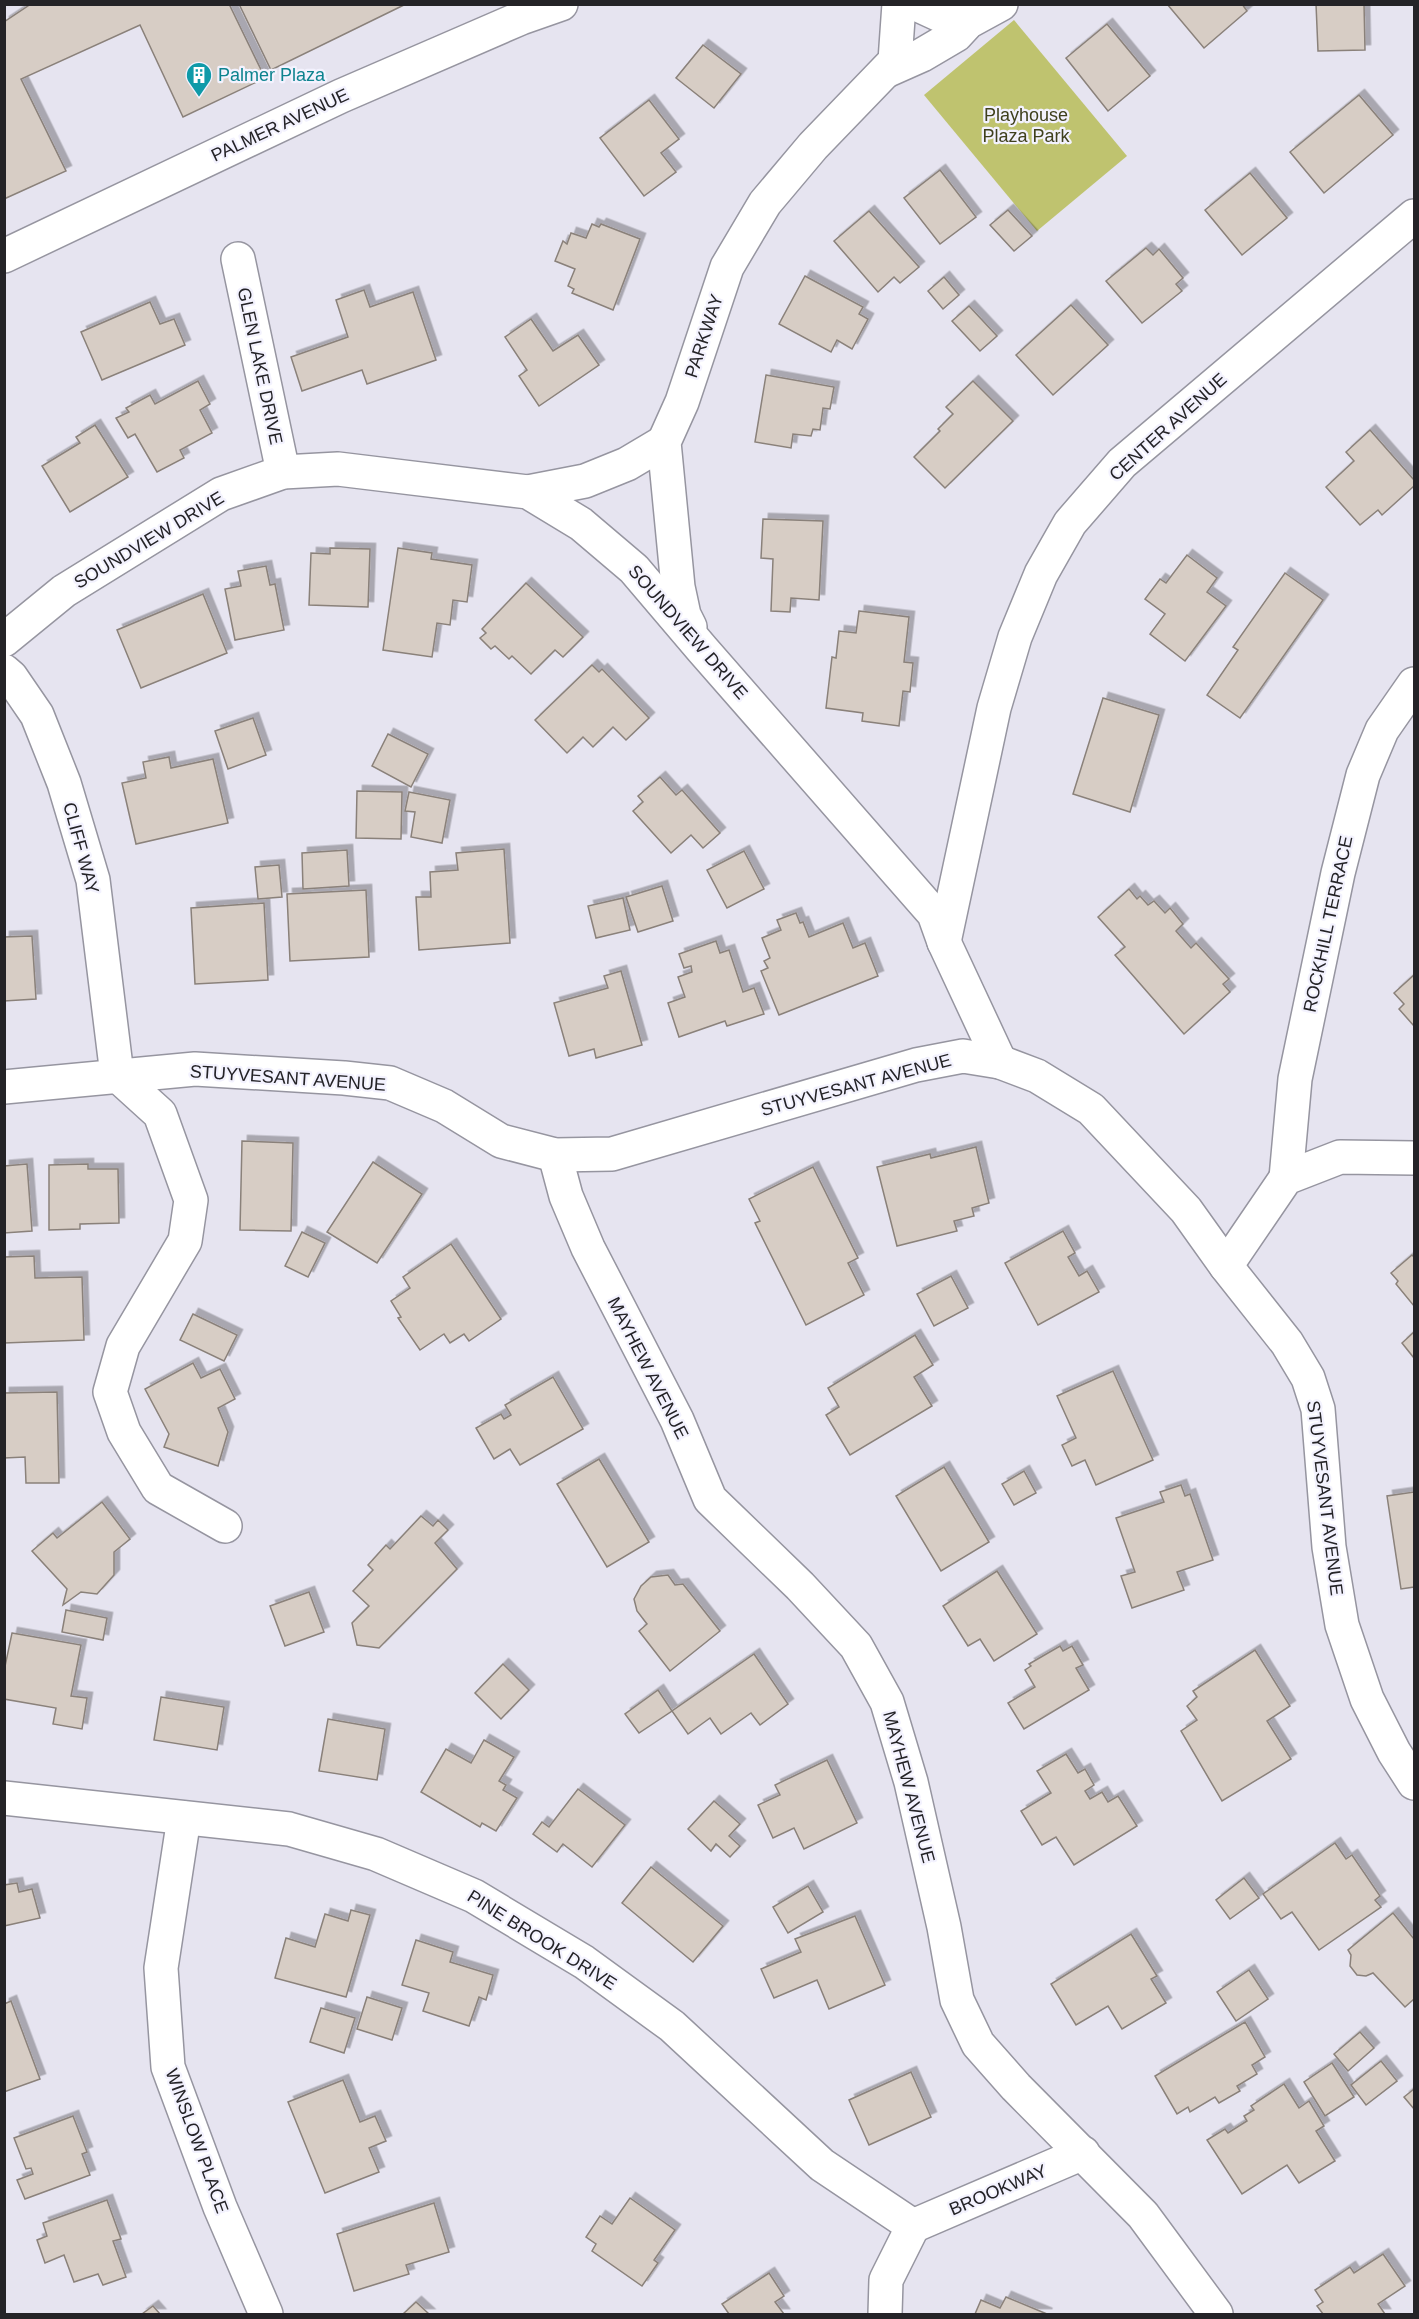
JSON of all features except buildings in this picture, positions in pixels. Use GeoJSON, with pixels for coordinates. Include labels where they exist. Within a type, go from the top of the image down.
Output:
{"type":"FeatureCollection","features":[{"type":"Feature","properties":{"kind":"street","name":"PALMER AVENUE"},"geometry":{"type":"LineString","coordinates":[[4,256],[340,96],[521,18],[561,4]]}},
{"type":"Feature","properties":{"kind":"street","name":"PARKWAY"},"geometry":{"type":"LineString","coordinates":[[702,649],[684,615],[678,587],[664,442],[682,402],[727,267],[765,203],[813,146],[895,61],[899,4]]}},
{"type":"Feature","properties":{"kind":"street","name":"PARKWAY"},"geometry":{"type":"LineString","coordinates":[[916,4],[942,16],[987,11]]}},
{"type":"Feature","properties":{"kind":"street","name":"PARKWAY"},"geometry":{"type":"LineString","coordinates":[[886,71],[922,55],[956,35],[987,11]]}},
{"type":"Feature","properties":{"kind":"street","name":"CENTER AVENUE"},"geometry":{"type":"LineString","coordinates":[[944,942],[994,708],[1015,637],[1041,574],[1070,523],[1122,463],[1414,216]]}},
{"type":"Feature","properties":{"kind":"street","name":"GLEN LAKE DRIVE"},"geometry":{"type":"LineString","coordinates":[[238,259],[283,472]]}},
{"type":"Feature","properties":{"kind":"street"},"geometry":{"type":"LineString","coordinates":[[528,492],[585,481],[627,464],[664,442]]}},
{"type":"Feature","properties":{"kind":"street","name":"SOUNDVIEW DRIVE"},"geometry":{"type":"LineString","coordinates":[[4,640],[64,591],[220,494],[283,472],[338,469],[528,492],[581,524],[634,569],[934,914],[944,942],[1000,1062]]}},
{"type":"Feature","properties":{"kind":"street","name":"CLIFF WAY"},"geometry":{"type":"LineString","coordinates":[[4,671],[11,677],[37,715],[64,783],[93,880],[117,1075]]}},
{"type":"Feature","properties":{"kind":"street","name":"ROCKHILL TERRACE"},"geometry":{"type":"LineString","coordinates":[[1286,1178],[1295,1078],[1338,873],[1363,775],[1382,730],[1414,684]]}},
{"type":"Feature","properties":{"kind":"street","name":"STUYVESANT AVENUE"},"geometry":{"type":"LineString","coordinates":[[4,1087],[195,1069],[390,1083],[444,1106],[501,1141],[555,1155],[612,1154],[916,1065],[963,1056],[1000,1062],[1037,1076],[1091,1109],[1186,1210],[1226,1266],[1287,1343],[1308,1378],[1318,1409],[1329,1547],[1342,1625],[1367,1699],[1394,1752],[1414,1783]]}},
{"type":"Feature","properties":{"kind":"street"},"geometry":{"type":"LineString","coordinates":[[117,1075],[160,1114],[190,1200],[185,1241],[123,1346],[110,1392],[124,1432],[158,1488],[225,1526]]}},
{"type":"Feature","properties":{"kind":"street","name":"MAYHEW AVENUE"},"geometry":{"type":"LineString","coordinates":[[555,1155],[566,1196],[588,1248],[677,1420],[711,1499],[800,1586],[856,1646],[887,1702],[911,1782],[944,1928],[957,2000],[978,2044],[1016,2087],[1143,2215],[1216,2314]]}},
{"type":"Feature","properties":{"kind":"street"},"geometry":{"type":"LineString","coordinates":[[1226,1266],[1286,1178],[1340,1156],[1414,1158]]}},
{"type":"Feature","properties":{"kind":"street","name":"PINE BROOK DRIVE"},"geometry":{"type":"LineString","coordinates":[[4,1797],[289,1829],[376,1854],[474,1896],[584,1962],[672,2026],[822,2165],[913,2226]]}},
{"type":"Feature","properties":{"kind":"street","name":"WINSLOW PLACE"},"geometry":{"type":"LineString","coordinates":[[183,1818],[162,1968],[168,2067],[220,2207],[266,2314]]}},
{"type":"Feature","properties":{"kind":"street","name":"BROOKWAY"},"geometry":{"type":"LineString","coordinates":[[913,2226],[1083,2153]]}},
{"type":"Feature","properties":{"kind":"street"},"geometry":{"type":"LineString","coordinates":[[885,2314],[886,2280],[913,2226]]}},
{"type":"Feature","properties":{"kind":"green space","name":"Playhouse Plaza Park"},"geometry":{"type":"Polygon","coordinates":[[[1014,20],[1127,156],[1037,231],[924,95],[1014,20]]]}},
{"type":"Feature","properties":{"kind":"place","name":"Palmer Plaza"},"geometry":{"type":"Point","coordinates":[199,98]}}]}
